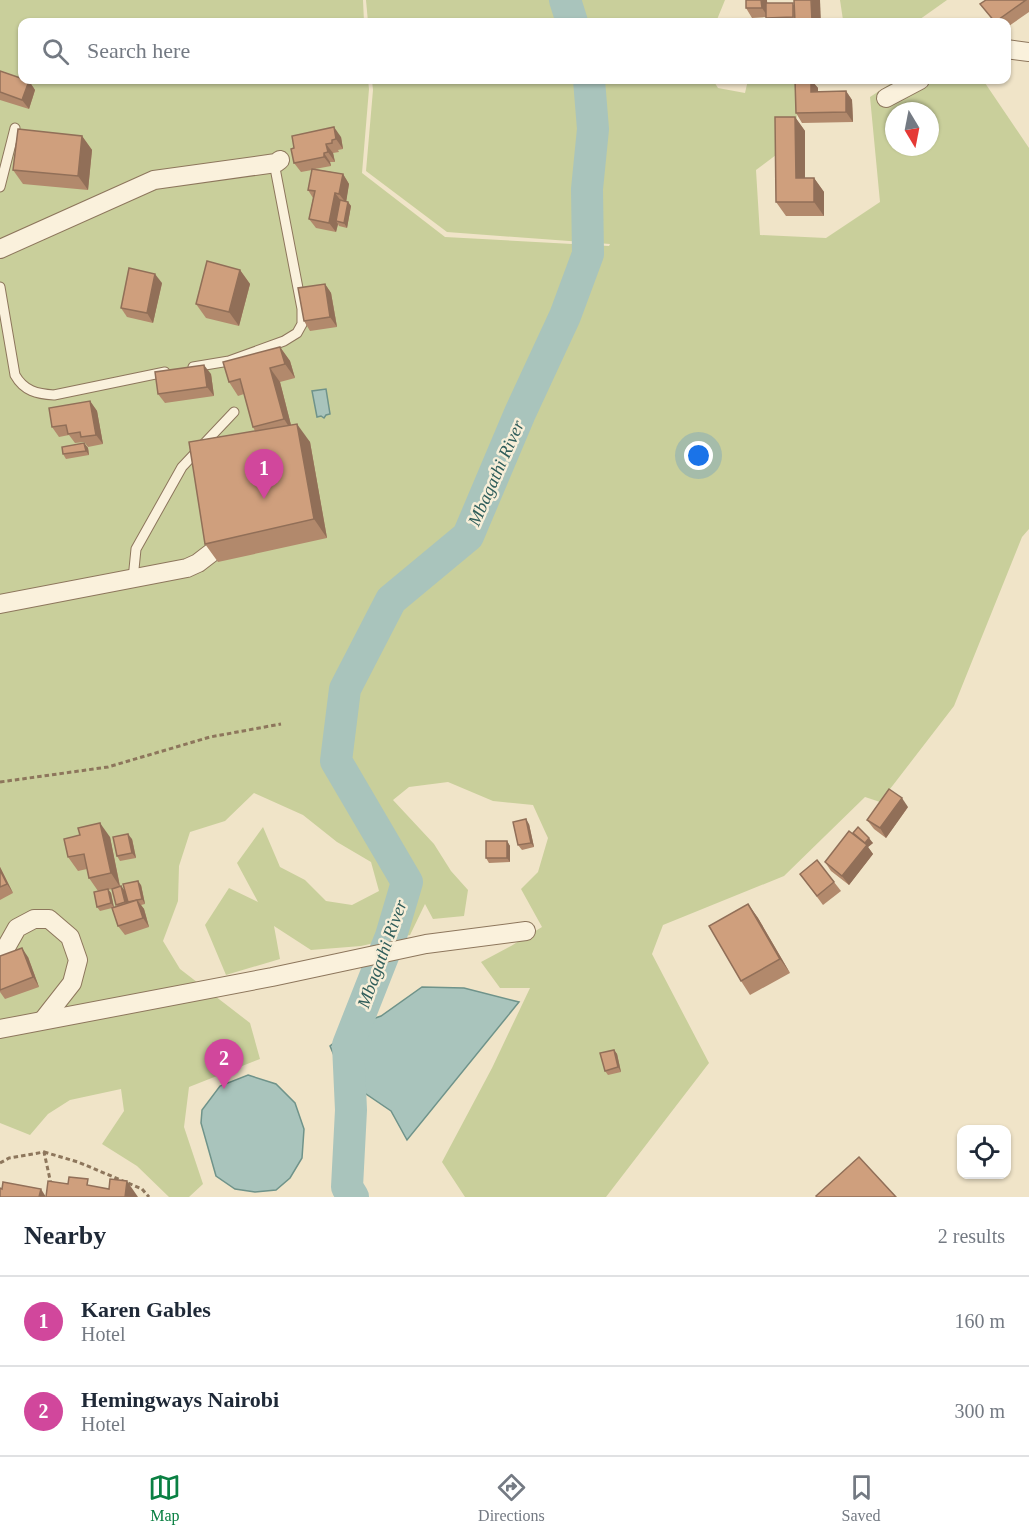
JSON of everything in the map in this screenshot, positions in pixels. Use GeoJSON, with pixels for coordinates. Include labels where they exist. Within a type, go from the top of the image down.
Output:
{"type":"FeatureCollection","features":[{"type":"Feature","properties":{"kind":"street"},"geometry":{"type":"LineString","coordinates":[[1011,50],[1029,52]]}},
{"type":"Feature","properties":{"kind":"street"},"geometry":{"type":"LineString","coordinates":[[886,98],[912,84]]}},
{"type":"Feature","properties":{"kind":"street"},"geometry":{"type":"LineString","coordinates":[[0,249],[154,180],[278,162]]}},
{"type":"Feature","properties":{"kind":"street"},"geometry":{"type":"LineString","coordinates":[[0,604],[187,568],[211,553]]}},
{"type":"Feature","properties":{"kind":"street"},"geometry":{"type":"LineString","coordinates":[[0,958],[17,928],[34,919],[49,919],[70,937],[78,960],[72,982],[44,1020]]}},
{"type":"Feature","properties":{"kind":"street"},"geometry":{"type":"LineString","coordinates":[[0,1029],[272,977],[426,944],[526,931]]}},
{"type":"Feature","properties":{"kind":"lane"},"geometry":{"type":"LineString","coordinates":[[0,187],[15,128]]}},
{"type":"Feature","properties":{"kind":"lane"},"geometry":{"type":"LineString","coordinates":[[186,369],[229,361],[284,341],[297,333],[302,324],[302,309],[274,168],[278,162]]}},
{"type":"Feature","properties":{"kind":"lane"},"geometry":{"type":"LineString","coordinates":[[0,287],[15,375],[20,384],[27,389],[40,394],[54,395],[175,370]]}},
{"type":"Feature","properties":{"kind":"lane"},"geometry":{"type":"LineString","coordinates":[[133,579],[136,549],[182,467],[234,412]]}},
{"type":"Feature","properties":{"kind":"path"},"geometry":{"type":"LineString","coordinates":[[0,782],[108,767],[210,737],[282,723]]}},
{"type":"Feature","properties":{"kind":"path"},"geometry":{"type":"LineString","coordinates":[[44,1152],[51,1184]]}},
{"type":"Feature","properties":{"kind":"path"},"geometry":{"type":"LineString","coordinates":[[0,1163],[9,1158],[44,1152],[78,1162],[142,1189],[149,1197]]}},
{"type":"Feature","properties":{"kind":"green space"},"geometry":{"type":"Polygon","coordinates":[[[0,0],[363,0],[364,18],[18,18],[18,84],[368,84],[362,173],[445,237],[609,246],[610,244],[447,232],[366,171],[372,84],[716,84],[718,88],[745,93],[747,84],[798,84],[796,140],[756,170],[760,235],[826,238],[880,202],[870,97],[890,84],[986,84],[1029,148],[1029,529],[1022,537],[954,706],[880,802],[865,797],[784,876],[663,925],[652,954],[709,1063],[606,1197],[465,1197],[442,1162],[492,1068],[530,988],[500,988],[481,962],[542,927],[521,889],[538,872],[548,838],[533,805],[493,801],[448,782],[409,787],[393,800],[434,844],[451,871],[468,890],[464,916],[433,919],[425,904],[410,935],[361,946],[311,950],[274,926],[280,959],[226,975],[205,925],[229,888],[258,902],[237,863],[263,827],[280,867],[305,880],[326,901],[352,905],[379,891],[371,862],[337,842],[303,815],[254,793],[225,821],[190,832],[179,866],[178,901],[163,941],[180,969],[250,1023],[260,1059],[189,1087],[184,1127],[203,1184],[189,1197],[169,1197],[137,1166],[102,1144],[124,1111],[121,1089],[70,1100],[48,1114],[30,1135],[0,1123],[0,0]]]}},
{"type":"Feature","properties":{"kind":"green space"},"geometry":{"type":"Polygon","coordinates":[[[366,0],[725,0],[718,18],[368,18],[366,0]]]}},
{"type":"Feature","properties":{"kind":"green space"},"geometry":{"type":"Polygon","coordinates":[[[840,0],[947,0],[922,18],[843,18],[840,0]]]}},
{"type":"Feature","properties":{"kind":"water"},"geometry":{"type":"Polygon","coordinates":[[[326,389],[330,414],[324,418],[317,417],[312,391],[326,389]]]}},
{"type":"Feature","properties":{"kind":"water"},"geometry":{"type":"Polygon","coordinates":[[[422,987],[464,988],[519,1002],[407,1140],[391,1111],[344,1079],[330,1046],[358,1024],[381,1016],[422,987]]]}},
{"type":"Feature","properties":{"kind":"water"},"geometry":{"type":"Polygon","coordinates":[[[248,1075],[276,1084],[295,1103],[304,1129],[302,1158],[290,1178],[276,1190],[255,1192],[235,1189],[216,1176],[201,1123],[202,1110],[220,1086],[248,1075]]]}},
{"type":"Feature","properties":{"kind":"building"},"geometry":{"type":"Polygon","coordinates":[[[746,0],[761,0],[762,8],[746,8],[746,0]]]}},
{"type":"Feature","properties":{"kind":"building"},"geometry":{"type":"Polygon","coordinates":[[[794,0],[811,0],[812,18],[795,18],[794,0]]]}},
{"type":"Feature","properties":{"kind":"building"},"geometry":{"type":"Polygon","coordinates":[[[986,0],[1026,0],[1001,18],[992,18],[980,4],[986,0]]]}},
{"type":"Feature","properties":{"kind":"building"},"geometry":{"type":"Polygon","coordinates":[[[766,3],[793,3],[793,17],[766,18],[766,3]]]}},
{"type":"Feature","properties":{"kind":"building"},"geometry":{"type":"Polygon","coordinates":[[[0,71],[18,77],[18,84],[28,84],[22,100],[0,92],[0,71]]]}},
{"type":"Feature","properties":{"kind":"building"},"geometry":{"type":"Polygon","coordinates":[[[795,84],[811,84],[811,92],[846,91],[846,112],[796,113],[795,84]]]}},
{"type":"Feature","properties":{"kind":"building"},"geometry":{"type":"Polygon","coordinates":[[[775,117],[795,117],[796,178],[814,178],[814,202],[776,202],[775,117]]]}},
{"type":"Feature","properties":{"kind":"building"},"geometry":{"type":"Polygon","coordinates":[[[334,127],[336,139],[326,144],[328,152],[324,153],[324,157],[294,163],[291,149],[294,148],[292,136],[334,127]]]}},
{"type":"Feature","properties":{"kind":"building"},"geometry":{"type":"Polygon","coordinates":[[[18,129],[82,136],[78,176],[13,170],[18,129]]]}},
{"type":"Feature","properties":{"kind":"building"},"geometry":{"type":"Polygon","coordinates":[[[312,169],[343,174],[339,194],[335,193],[329,223],[309,219],[315,191],[308,190],[312,169]]]}},
{"type":"Feature","properties":{"kind":"building"},"geometry":{"type":"Polygon","coordinates":[[[340,200],[348,202],[344,223],[336,221],[340,200]]]}},
{"type":"Feature","properties":{"kind":"building"},"geometry":{"type":"Polygon","coordinates":[[[207,261],[240,270],[229,312],[196,304],[207,261]]]}},
{"type":"Feature","properties":{"kind":"building"},"geometry":{"type":"Polygon","coordinates":[[[129,268],[155,274],[147,313],[121,308],[129,268]]]}},
{"type":"Feature","properties":{"kind":"building"},"geometry":{"type":"Polygon","coordinates":[[[325,284],[330,317],[304,321],[298,288],[325,284]]]}},
{"type":"Feature","properties":{"kind":"building"},"geometry":{"type":"Polygon","coordinates":[[[280,347],[285,364],[270,368],[284,419],[253,427],[240,379],[229,382],[223,362],[280,347]]]}},
{"type":"Feature","properties":{"kind":"building"},"geometry":{"type":"Polygon","coordinates":[[[204,365],[207,387],[158,394],[155,372],[204,365]]]}},
{"type":"Feature","properties":{"kind":"building"},"geometry":{"type":"Polygon","coordinates":[[[90,401],[96,435],[81,437],[80,432],[68,434],[66,425],[52,427],[49,408],[90,401]]]}},
{"type":"Feature","properties":{"kind":"building"},"geometry":{"type":"Polygon","coordinates":[[[297,424],[314,519],[205,544],[189,442],[297,424]]]}},
{"type":"Feature","properties":{"kind":"building"},"geometry":{"type":"Polygon","coordinates":[[[84,443],[86,451],[63,454],[62,447],[84,443]]]}},
{"type":"Feature","properties":{"kind":"building"},"geometry":{"type":"Polygon","coordinates":[[[889,789],[902,798],[880,828],[867,820],[889,789]]]}},
{"type":"Feature","properties":{"kind":"building"},"geometry":{"type":"Polygon","coordinates":[[[526,819],[531,843],[518,845],[513,822],[526,819]]]}},
{"type":"Feature","properties":{"kind":"building"},"geometry":{"type":"Polygon","coordinates":[[[100,823],[111,873],[89,878],[84,854],[68,857],[64,839],[80,835],[78,828],[100,823]]]}},
{"type":"Feature","properties":{"kind":"building"},"geometry":{"type":"Polygon","coordinates":[[[858,827],[869,838],[865,843],[853,833],[858,827]]]}},
{"type":"Feature","properties":{"kind":"building"},"geometry":{"type":"Polygon","coordinates":[[[849,831],[867,845],[842,876],[825,862],[849,831]]]}},
{"type":"Feature","properties":{"kind":"building"},"geometry":{"type":"Polygon","coordinates":[[[128,834],[132,853],[117,856],[113,837],[128,834]]]}},
{"type":"Feature","properties":{"kind":"building"},"geometry":{"type":"Polygon","coordinates":[[[486,841],[507,841],[507,858],[486,858],[486,841]]]}},
{"type":"Feature","properties":{"kind":"building"},"geometry":{"type":"Polygon","coordinates":[[[817,860],[834,882],[817,896],[800,874],[817,860]]]}},
{"type":"Feature","properties":{"kind":"building"},"geometry":{"type":"Polygon","coordinates":[[[0,870],[7,884],[0,887],[0,870]]]}},
{"type":"Feature","properties":{"kind":"building"},"geometry":{"type":"Polygon","coordinates":[[[138,881],[142,899],[128,902],[123,884],[138,881]]]}},
{"type":"Feature","properties":{"kind":"building"},"geometry":{"type":"Polygon","coordinates":[[[121,886],[125,902],[116,905],[112,889],[121,886]]]}},
{"type":"Feature","properties":{"kind":"building"},"geometry":{"type":"Polygon","coordinates":[[[108,889],[111,903],[97,907],[94,892],[108,889]]]}},
{"type":"Feature","properties":{"kind":"building"},"geometry":{"type":"Polygon","coordinates":[[[137,900],[143,918],[118,926],[112,908],[137,900]]]}},
{"type":"Feature","properties":{"kind":"building"},"geometry":{"type":"Polygon","coordinates":[[[748,904],[780,959],[741,981],[709,926],[748,904]]]}},
{"type":"Feature","properties":{"kind":"building"},"geometry":{"type":"Polygon","coordinates":[[[22,948],[33,977],[0,990],[0,956],[22,948]]]}},
{"type":"Feature","properties":{"kind":"building"},"geometry":{"type":"Polygon","coordinates":[[[614,1050],[618,1067],[605,1071],[600,1053],[614,1050]]]}},
{"type":"Feature","properties":{"kind":"building"},"geometry":{"type":"Polygon","coordinates":[[[859,1157],[896,1197],[816,1196],[859,1157]]]}},
{"type":"Feature","properties":{"kind":"building"},"geometry":{"type":"Polygon","coordinates":[[[69,1177],[88,1179],[87,1185],[109,1189],[110,1179],[127,1181],[125,1197],[46,1197],[48,1181],[68,1184],[69,1177]]]}},
{"type":"Feature","properties":{"kind":"building"},"geometry":{"type":"Polygon","coordinates":[[[3,1182],[41,1189],[39,1197],[0,1197],[3,1182]]]}},
{"type":"Feature","properties":{"kind":"waterway","name":"Mbagathi River"},"geometry":{"type":"LineString","coordinates":[[565,0],[571,18]]}},
{"type":"Feature","properties":{"kind":"waterway","name":"Mbagathi River"},"geometry":{"type":"LineString","coordinates":[[353,1197],[347,1187],[351,1110],[348,1045],[391,936],[407,882],[336,761],[345,689],[391,600],[468,536],[520,413],[565,316],[588,254],[587,189],[593,129],[589,84]]}},
{"type":"Feature","properties":{"kind":"place","name":"Karen Gables"},"geometry":{"type":"Point","coordinates":[264,499]}},
{"type":"Feature","properties":{"kind":"place","name":"Hemingways Nairobi"},"geometry":{"type":"Point","coordinates":[224,1089]}}]}
